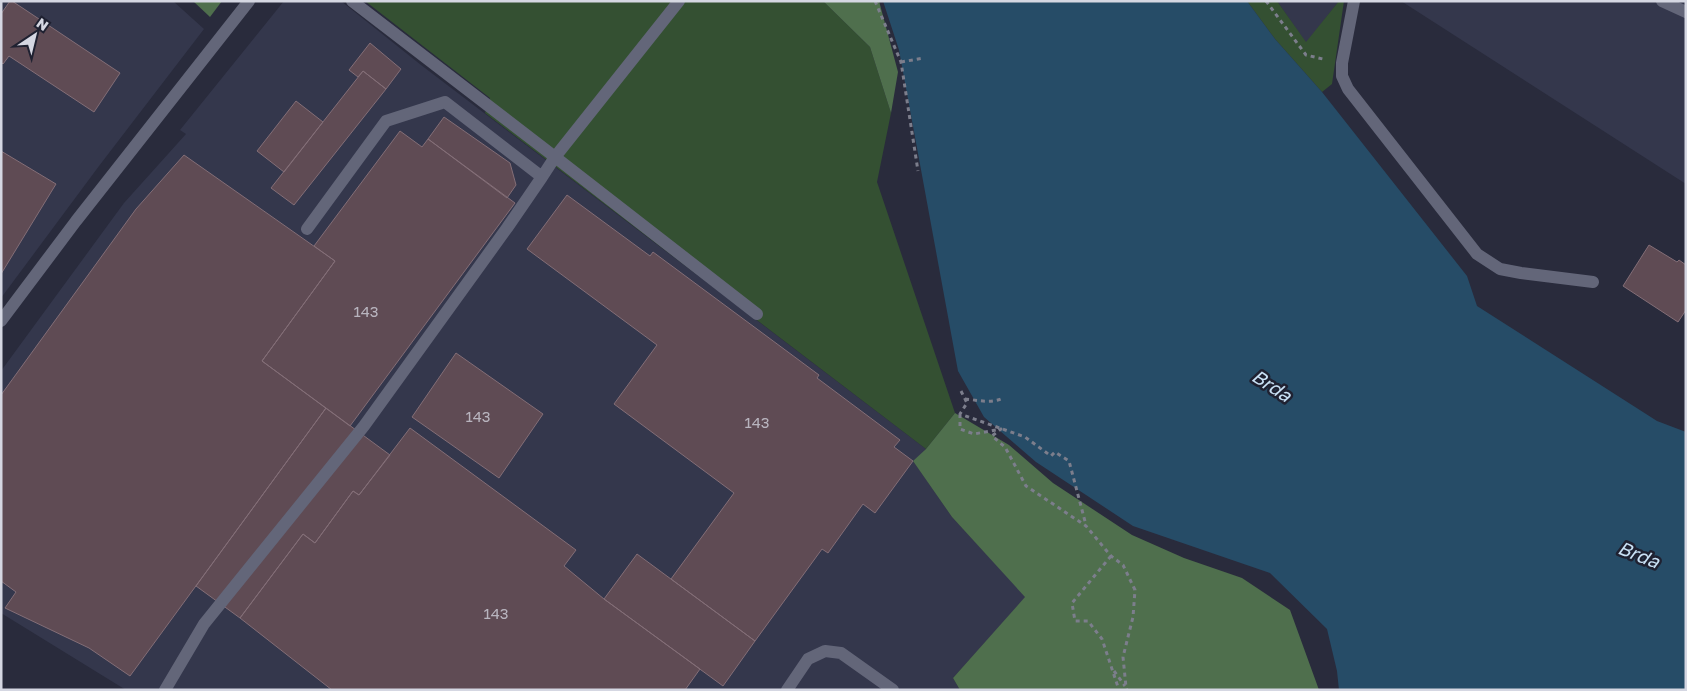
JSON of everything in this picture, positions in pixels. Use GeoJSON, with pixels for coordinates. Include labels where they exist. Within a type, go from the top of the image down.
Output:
{"type":"FeatureCollection","features":[{"type":"Feature","properties":{"kind":"lane"},"geometry":{"type":"LineString","coordinates":[[1,320],[76,221],[249,1]]}},
{"type":"Feature","properties":{"kind":"lane"},"geometry":{"type":"LineString","coordinates":[[352,1],[757,314]]}},
{"type":"Feature","properties":{"kind":"lane"},"geometry":{"type":"LineString","coordinates":[[165,690],[204,624],[364,426],[508,228],[555,157],[678,1]]}},
{"type":"Feature","properties":{"kind":"lane"},"geometry":{"type":"LineString","coordinates":[[1354,1],[1342,63],[1342,76],[1348,89],[1477,254],[1500,269],[1521,274],[1594,282]]}},
{"type":"Feature","properties":{"kind":"lane"},"geometry":{"type":"LineString","coordinates":[[1662,1],[1686,12]]}},
{"type":"Feature","properties":{"kind":"lane"},"geometry":{"type":"LineString","coordinates":[[308,229],[386,121],[445,102],[542,177]]}},
{"type":"Feature","properties":{"kind":"lane"},"geometry":{"type":"LineString","coordinates":[[787,690],[808,659],[825,650],[841,653],[893,690]]}},
{"type":"Feature","properties":{"kind":"path"},"geometry":{"type":"LineString","coordinates":[[875,1],[901,62],[918,172]]}},
{"type":"Feature","properties":{"kind":"path"},"geometry":{"type":"LineString","coordinates":[[1266,1],[1306,55],[1342,63]]}},
{"type":"Feature","properties":{"kind":"path"},"geometry":{"type":"LineString","coordinates":[[901,62],[924,58]]}},
{"type":"Feature","properties":{"kind":"path"},"geometry":{"type":"LineString","coordinates":[[961,391],[967,403],[960,414],[960,429],[974,434],[1001,428]]}},
{"type":"Feature","properties":{"kind":"path"},"geometry":{"type":"LineString","coordinates":[[965,399],[989,402],[1004,398]]}},
{"type":"Feature","properties":{"kind":"path"},"geometry":{"type":"LineString","coordinates":[[960,414],[1025,437],[1051,456],[1055,452],[1068,461],[1086,526]]}},
{"type":"Feature","properties":{"kind":"path"},"geometry":{"type":"LineString","coordinates":[[1001,428],[992,436],[1005,447],[1026,486],[1086,526],[1111,556],[1123,565],[1135,590],[1133,617],[1123,657],[1127,689]]}},
{"type":"Feature","properties":{"kind":"path"},"geometry":{"type":"LineString","coordinates":[[1111,556],[1072,604],[1074,621],[1088,621],[1102,639],[1119,690]]}},
{"type":"Feature","properties":{"kind":"path"},"geometry":{"type":"LineString","coordinates":[[1111,666],[1127,689]]}},
{"type":"Feature","properties":{"kind":"shaded area"},"geometry":{"type":"Polygon","coordinates":[[[1,1],[173,1],[204,29],[1,298],[1,1]]]}},
{"type":"Feature","properties":{"kind":"shaded area"},"geometry":{"type":"Polygon","coordinates":[[[284,1],[341,1],[421,65],[926,449],[914,462],[952,517],[1026,597],[953,678],[960,690],[126,690],[1,613],[1,371],[124,203],[186,134],[180,130],[284,1]]]}},
{"type":"Feature","properties":{"kind":"shaded area"},"geometry":{"type":"Polygon","coordinates":[[[1277,1],[1339,1],[1306,43],[1277,1]]]}},
{"type":"Feature","properties":{"kind":"shaded area"},"geometry":{"type":"Polygon","coordinates":[[[1401,1],[1686,1],[1686,184],[1401,1]]]}},
{"type":"Feature","properties":{"kind":"green space"},"geometry":{"type":"Polygon","coordinates":[[[193,1],[222,1],[210,17],[193,1]]]}},
{"type":"Feature","properties":{"kind":"green space"},"geometry":{"type":"Polygon","coordinates":[[[365,1],[823,1],[870,47],[891,113],[877,182],[955,413],[926,449],[485,113],[490,98],[365,1]]]}},
{"type":"Feature","properties":{"kind":"green space"},"geometry":{"type":"Polygon","coordinates":[[[823,1],[879,1],[898,72],[891,113],[870,47],[823,1]]]}},
{"type":"Feature","properties":{"kind":"green space"},"geometry":{"type":"Polygon","coordinates":[[[1247,1],[1277,1],[1306,42],[1339,1],[1344,1],[1332,84],[1322,92],[1275,39],[1247,1]]]}},
{"type":"Feature","properties":{"kind":"green space"},"geometry":{"type":"Polygon","coordinates":[[[955,413],[1009,445],[1053,483],[1132,535],[1184,558],[1242,578],[1290,610],[1319,690],[960,690],[953,678],[1025,597],[952,517],[913,461],[926,449],[955,413]]]}},
{"type":"Feature","properties":{"kind":"water","name":"Brda"},"geometry":{"type":"Polygon","coordinates":[[[883,1],[1247,1],[1275,39],[1322,92],[1467,276],[1477,306],[1657,421],[1686,432],[1686,690],[1339,690],[1337,671],[1327,629],[1270,573],[1133,526],[1036,462],[984,417],[958,371],[899,50],[883,1]]]}},
{"type":"Feature","properties":{"kind":"building"},"geometry":{"type":"Polygon","coordinates":[[[10,1],[120,73],[94,112],[9,56],[3,64],[1,62],[1,14],[10,1]]]}},
{"type":"Feature","properties":{"kind":"building"},"geometry":{"type":"Polygon","coordinates":[[[370,43],[401,69],[386,89],[363,71],[358,77],[349,70],[370,43]]]}},
{"type":"Feature","properties":{"kind":"building"},"geometry":{"type":"Polygon","coordinates":[[[363,71],[386,89],[294,205],[271,188],[363,71]]]}},
{"type":"Feature","properties":{"kind":"building"},"geometry":{"type":"Polygon","coordinates":[[[296,101],[323,122],[284,172],[257,151],[296,101]]]}},
{"type":"Feature","properties":{"kind":"building"},"geometry":{"type":"Polygon","coordinates":[[[444,117],[510,163],[516,185],[507,198],[428,139],[444,117]]]}},
{"type":"Feature","properties":{"kind":"building"},"geometry":{"type":"Polygon","coordinates":[[[400,131],[422,147],[428,139],[515,203],[350,426],[262,361],[335,261],[314,246],[400,131]]]}},
{"type":"Feature","properties":{"kind":"building"},"geometry":{"type":"Polygon","coordinates":[[[1,151],[56,184],[1,274],[1,151]]]}},
{"type":"Feature","properties":{"kind":"building"},"geometry":{"type":"Polygon","coordinates":[[[184,155],[335,261],[262,361],[326,408],[130,676],[89,648],[5,608],[16,592],[1,581],[1,395],[136,209],[184,155]]]}},
{"type":"Feature","properties":{"kind":"building"},"geometry":{"type":"Polygon","coordinates":[[[567,195],[650,256],[653,252],[819,375],[817,378],[900,440],[894,447],[913,461],[875,513],[863,504],[828,553],[822,549],[755,641],[671,579],[734,493],[614,404],[657,345],[527,249],[567,195]]]}},
{"type":"Feature","properties":{"kind":"building"},"geometry":{"type":"Polygon","coordinates":[[[1649,245],[1677,262],[1679,260],[1686,265],[1686,310],[1678,322],[1623,286],[1649,245]]]}},
{"type":"Feature","properties":{"kind":"building"},"geometry":{"type":"Polygon","coordinates":[[[456,353],[543,414],[499,478],[412,417],[456,353]]]}},
{"type":"Feature","properties":{"kind":"building"},"geometry":{"type":"Polygon","coordinates":[[[326,408],[390,455],[359,495],[353,491],[315,543],[303,534],[240,618],[196,586],[326,408]]]}},
{"type":"Feature","properties":{"kind":"building"},"geometry":{"type":"Polygon","coordinates":[[[410,428],[576,550],[564,566],[604,599],[700,669],[685,690],[332,690],[240,618],[303,534],[315,543],[353,491],[359,495],[410,428]]]}},
{"type":"Feature","properties":{"kind":"building"},"geometry":{"type":"Polygon","coordinates":[[[637,554],[755,641],[723,686],[604,599],[637,554]]]}}]}
